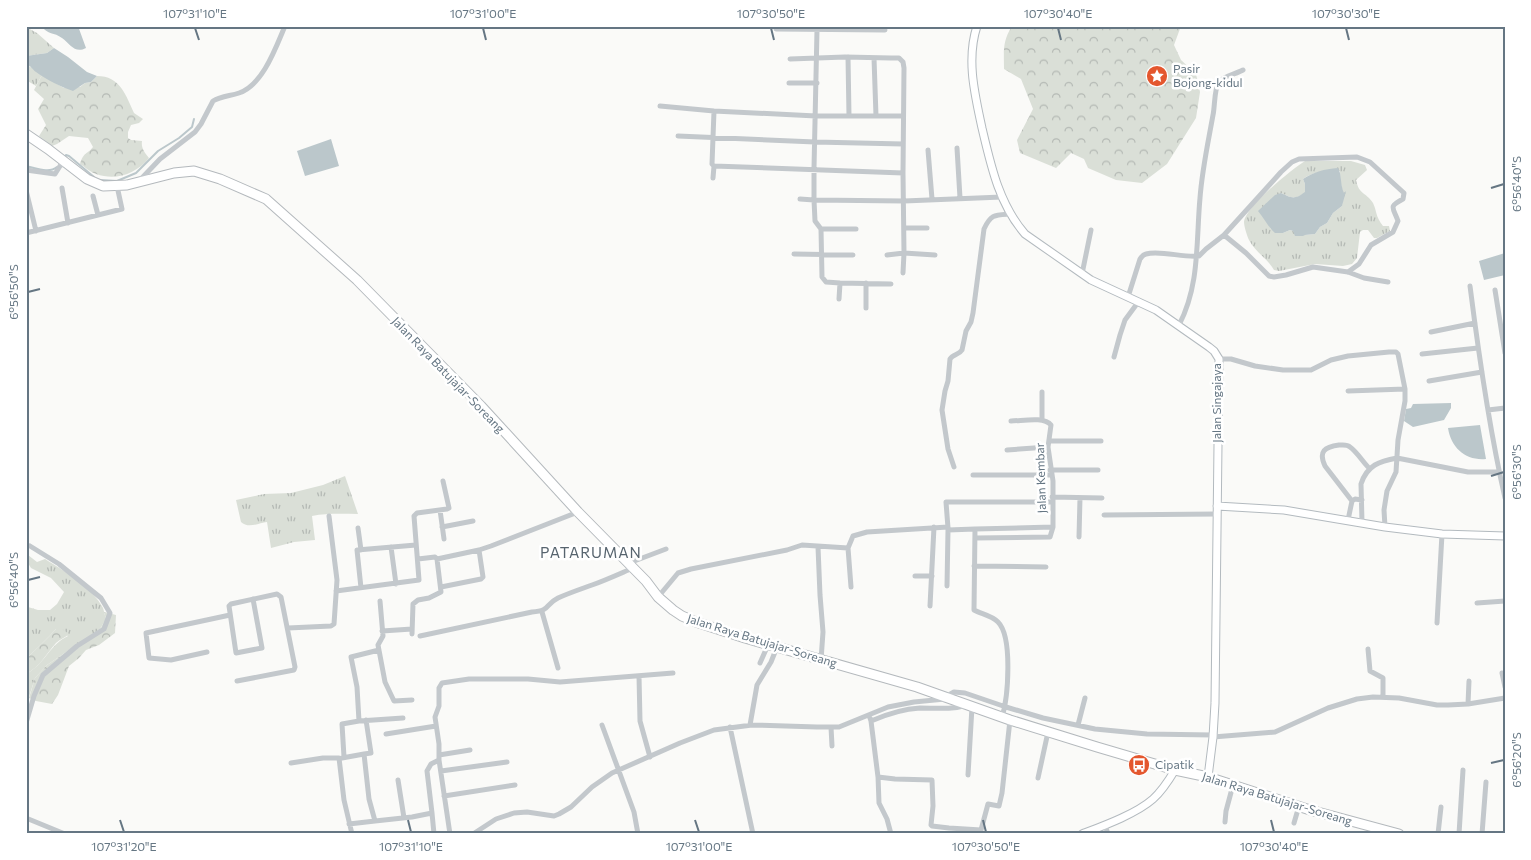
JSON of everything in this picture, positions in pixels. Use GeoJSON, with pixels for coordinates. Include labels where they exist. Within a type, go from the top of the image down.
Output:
{"type":"FeatureCollection","features":[{"type":"Feature","properties":{"kind":"highway","name":"Jalan Raya Batujajar-Soreang"},"geometry":{"type":"LineString","coordinates":[[26,134],[91,182],[103,186],[117,186],[174,173],[194,171],[220,179],[266,199],[357,280],[462,387],[658,597],[676,612],[696,622],[773,646],[900,682],[968,706],[1005,714],[1048,732],[1399,834]]}},
{"type":"Feature","properties":{"kind":"street"},"geometry":{"type":"LineString","coordinates":[[138,182],[160,159],[195,132],[215,99],[240,93],[256,81],[265,69],[285,26]]}},
{"type":"Feature","properties":{"kind":"street","name":"Jalan Singajaya"},"geometry":{"type":"LineString","coordinates":[[977,26],[971,58],[975,97],[993,172],[1010,214],[1026,234],[1082,274],[1156,310],[1209,347],[1214,351],[1219,360],[1215,682],[1213,736],[1208,777]]}},
{"type":"Feature","properties":{"kind":"street"},"geometry":{"type":"LineString","coordinates":[[776,29],[885,30]]}},
{"type":"Feature","properties":{"kind":"street"},"geometry":{"type":"LineString","coordinates":[[818,30],[814,200],[815,221],[821,229],[822,277],[826,282],[891,284]]}},
{"type":"Feature","properties":{"kind":"street"},"geometry":{"type":"LineString","coordinates":[[848,57],[849,116]]}},
{"type":"Feature","properties":{"kind":"street"},"geometry":{"type":"LineString","coordinates":[[874,58],[876,116]]}},
{"type":"Feature","properties":{"kind":"street"},"geometry":{"type":"LineString","coordinates":[[790,59],[899,58],[903,62],[903,272]]}},
{"type":"Feature","properties":{"kind":"street"},"geometry":{"type":"LineString","coordinates":[[1178,325],[1190,295],[1198,256],[1200,197],[1216,103],[1216,88],[1222,79],[1243,70]]}},
{"type":"Feature","properties":{"kind":"street"},"geometry":{"type":"LineString","coordinates":[[789,83],[817,83]]}},
{"type":"Feature","properties":{"kind":"street"},"geometry":{"type":"LineString","coordinates":[[660,106],[714,111],[816,116],[903,116]]}},
{"type":"Feature","properties":{"kind":"street"},"geometry":{"type":"LineString","coordinates":[[713,178],[714,111]]}},
{"type":"Feature","properties":{"kind":"street"},"geometry":{"type":"LineString","coordinates":[[678,136],[903,144]]}},
{"type":"Feature","properties":{"kind":"street"},"geometry":{"type":"LineString","coordinates":[[957,148],[960,198]]}},
{"type":"Feature","properties":{"kind":"street"},"geometry":{"type":"LineString","coordinates":[[928,150],[932,199]]}},
{"type":"Feature","properties":{"kind":"street"},"geometry":{"type":"LineString","coordinates":[[1128,297],[1140,259],[1145,254],[1198,256],[1224,235],[1292,162],[1299,159],[1358,157],[1370,162],[1404,193],[1403,199],[1393,206],[1392,210],[1398,221],[1393,232],[1371,244],[1359,264],[1348,272]]}},
{"type":"Feature","properties":{"kind":"street"},"geometry":{"type":"LineString","coordinates":[[26,170],[54,174],[65,162]]}},
{"type":"Feature","properties":{"kind":"street"},"geometry":{"type":"LineString","coordinates":[[714,166],[903,172]]}},
{"type":"Feature","properties":{"kind":"street"},"geometry":{"type":"LineString","coordinates":[[26,233],[122,209],[117,186]]}},
{"type":"Feature","properties":{"kind":"street"},"geometry":{"type":"LineString","coordinates":[[62,188],[68,223]]}},
{"type":"Feature","properties":{"kind":"street"},"geometry":{"type":"LineString","coordinates":[[26,190],[36,231]]}},
{"type":"Feature","properties":{"kind":"street"},"geometry":{"type":"LineString","coordinates":[[94,196],[98,215]]}},
{"type":"Feature","properties":{"kind":"street"},"geometry":{"type":"LineString","coordinates":[[800,199],[904,201],[1002,197]]}},
{"type":"Feature","properties":{"kind":"street"},"geometry":{"type":"LineString","coordinates":[[954,467],[948,450],[942,410],[950,359],[962,350],[966,332],[974,313],[984,229],[994,215],[1010,214]]}},
{"type":"Feature","properties":{"kind":"street"},"geometry":{"type":"LineString","coordinates":[[821,229],[856,228]]}},
{"type":"Feature","properties":{"kind":"street"},"geometry":{"type":"LineString","coordinates":[[904,228],[927,228]]}},
{"type":"Feature","properties":{"kind":"street"},"geometry":{"type":"LineString","coordinates":[[1082,274],[1090,230]]}},
{"type":"Feature","properties":{"kind":"street"},"geometry":{"type":"LineString","coordinates":[[1224,235],[1246,252],[1269,276],[1286,275],[1313,267],[1348,272],[1364,278],[1388,282]]}},
{"type":"Feature","properties":{"kind":"street"},"geometry":{"type":"LineString","coordinates":[[794,254],[853,255]]}},
{"type":"Feature","properties":{"kind":"street"},"geometry":{"type":"LineString","coordinates":[[887,254],[935,255]]}},
{"type":"Feature","properties":{"kind":"street"},"geometry":{"type":"LineString","coordinates":[[839,299],[840,283]]}},
{"type":"Feature","properties":{"kind":"street"},"geometry":{"type":"LineString","coordinates":[[866,283],[866,308]]}},
{"type":"Feature","properties":{"kind":"street"},"geometry":{"type":"LineString","coordinates":[[1470,286],[1488,410],[1505,498]]}},
{"type":"Feature","properties":{"kind":"street"},"geometry":{"type":"LineString","coordinates":[[1495,290],[1505,352]]}},
{"type":"Feature","properties":{"kind":"street"},"geometry":{"type":"LineString","coordinates":[[1114,357],[1125,320],[1139,301]]}},
{"type":"Feature","properties":{"kind":"street"},"geometry":{"type":"LineString","coordinates":[[1431,332],[1475,324]]}},
{"type":"Feature","properties":{"kind":"street"},"geometry":{"type":"LineString","coordinates":[[1422,354],[1478,348]]}},
{"type":"Feature","properties":{"kind":"street"},"geometry":{"type":"LineString","coordinates":[[1219,360],[1231,359],[1256,366],[1283,370],[1311,370],[1332,360],[1348,356],[1396,352],[1398,354],[1405,388],[1405,401],[1398,440],[1396,472],[1387,491],[1384,510],[1385,527]]}},
{"type":"Feature","properties":{"kind":"street"},"geometry":{"type":"LineString","coordinates":[[1429,380],[1482,372]]}},
{"type":"Feature","properties":{"kind":"street"},"geometry":{"type":"LineString","coordinates":[[1348,392],[1405,388]]}},
{"type":"Feature","properties":{"kind":"street"},"geometry":{"type":"LineString","coordinates":[[1011,421],[1042,420],[1042,392]]}},
{"type":"Feature","properties":{"kind":"street"},"geometry":{"type":"LineString","coordinates":[[1488,410],[1505,408]]}},
{"type":"Feature","properties":{"kind":"street","name":"Jalan Kembar"},"geometry":{"type":"LineString","coordinates":[[848,548],[853,536],[860,533],[934,527],[975,529],[1053,527],[1049,444],[1051,425],[1042,420]]}},
{"type":"Feature","properties":{"kind":"street"},"geometry":{"type":"LineString","coordinates":[[1008,450],[1049,444],[1101,441]]}},
{"type":"Feature","properties":{"kind":"street"},"geometry":{"type":"LineString","coordinates":[[1348,520],[1352,501],[1325,466],[1322,459],[1324,450],[1327,447],[1349,446],[1369,468]]}},
{"type":"Feature","properties":{"kind":"street"},"geometry":{"type":"LineString","coordinates":[[1362,522],[1361,484],[1365,473],[1369,468],[1386,460],[1397,458],[1468,472],[1499,472]]}},
{"type":"Feature","properties":{"kind":"street"},"geometry":{"type":"LineString","coordinates":[[973,475],[1098,470]]}},
{"type":"Feature","properties":{"kind":"street"},"geometry":{"type":"LineString","coordinates":[[336,591],[419,580],[414,516],[417,513],[449,508],[443,481]]}},
{"type":"Feature","properties":{"kind":"street"},"geometry":{"type":"LineString","coordinates":[[1080,498],[1080,537]]}},
{"type":"Feature","properties":{"kind":"street"},"geometry":{"type":"LineString","coordinates":[[947,586],[948,528],[946,502],[1102,498]]}},
{"type":"Feature","properties":{"kind":"street"},"geometry":{"type":"LineString","coordinates":[[1352,501],[1355,499],[1362,500]]}},
{"type":"Feature","properties":{"kind":"street"},"geometry":{"type":"LineString","coordinates":[[1104,515],[1266,508],[1442,534],[1505,536]]}},
{"type":"Feature","properties":{"kind":"street"},"geometry":{"type":"LineString","coordinates":[[440,510],[444,539]]}},
{"type":"Feature","properties":{"kind":"street"},"geometry":{"type":"LineString","coordinates":[[437,560],[480,550],[578,512]]}},
{"type":"Feature","properties":{"kind":"street"},"geometry":{"type":"LineString","coordinates":[[288,628],[332,626],[334,624],[338,580],[329,516]]}},
{"type":"Feature","properties":{"kind":"street"},"geometry":{"type":"LineString","coordinates":[[442,527],[473,521]]}},
{"type":"Feature","properties":{"kind":"street"},"geometry":{"type":"LineString","coordinates":[[930,606],[934,527]]}},
{"type":"Feature","properties":{"kind":"street"},"geometry":{"type":"LineString","coordinates":[[975,538],[1050,537],[1053,527]]}},
{"type":"Feature","properties":{"kind":"street"},"geometry":{"type":"LineString","coordinates":[[358,528],[361,550]]}},
{"type":"Feature","properties":{"kind":"street"},"geometry":{"type":"LineString","coordinates":[[878,776],[880,778],[932,780],[932,826],[981,830],[988,804],[999,806],[1002,793],[1008,650],[999,622],[974,610],[975,529]]}},
{"type":"Feature","properties":{"kind":"street"},"geometry":{"type":"LineString","coordinates":[[1437,622],[1442,534]]}},
{"type":"Feature","properties":{"kind":"street"},"geometry":{"type":"LineString","coordinates":[[361,588],[358,550],[416,545]]}},
{"type":"Feature","properties":{"kind":"street"},"geometry":{"type":"LineString","coordinates":[[26,723],[43,675],[78,646],[104,629],[110,614],[101,598],[59,564],[30,546]]}},
{"type":"Feature","properties":{"kind":"street"},"geometry":{"type":"LineString","coordinates":[[658,597],[678,574],[691,569],[798,546],[848,548],[851,587]]}},
{"type":"Feature","properties":{"kind":"street"},"geometry":{"type":"LineString","coordinates":[[391,547],[396,584]]}},
{"type":"Feature","properties":{"kind":"street"},"geometry":{"type":"LineString","coordinates":[[818,547],[823,632],[821,660]]}},
{"type":"Feature","properties":{"kind":"street"},"geometry":{"type":"LineString","coordinates":[[420,636],[532,612],[542,612],[550,602],[601,582],[666,549]]}},
{"type":"Feature","properties":{"kind":"street"},"geometry":{"type":"LineString","coordinates":[[441,587],[483,577],[480,550]]}},
{"type":"Feature","properties":{"kind":"street"},"geometry":{"type":"LineString","coordinates":[[382,631],[412,632],[413,604],[418,600],[429,598],[441,592],[435,557],[418,559]]}},
{"type":"Feature","properties":{"kind":"street"},"geometry":{"type":"LineString","coordinates":[[974,566],[1046,567]]}},
{"type":"Feature","properties":{"kind":"street"},"geometry":{"type":"LineString","coordinates":[[915,576],[932,576]]}},
{"type":"Feature","properties":{"kind":"street"},"geometry":{"type":"LineString","coordinates":[[237,681],[294,670],[296,666],[288,628],[279,595],[277,594],[253,599],[229,606],[236,653],[262,648],[253,599]]}},
{"type":"Feature","properties":{"kind":"street"},"geometry":{"type":"LineString","coordinates":[[1477,603],[1505,601]]}},
{"type":"Feature","properties":{"kind":"street"},"geometry":{"type":"LineString","coordinates":[[380,602],[382,638],[378,645],[385,682],[394,701],[412,700]]}},
{"type":"Feature","properties":{"kind":"street"},"geometry":{"type":"LineString","coordinates":[[542,612],[558,668]]}},
{"type":"Feature","properties":{"kind":"street"},"geometry":{"type":"LineString","coordinates":[[208,652],[171,660],[149,658],[146,633],[230,615]]}},
{"type":"Feature","properties":{"kind":"street"},"geometry":{"type":"LineString","coordinates":[[760,663],[773,646]]}},
{"type":"Feature","properties":{"kind":"street"},"geometry":{"type":"LineString","coordinates":[[750,725],[757,685],[771,662],[773,646]]}},
{"type":"Feature","properties":{"kind":"street"},"geometry":{"type":"LineString","coordinates":[[1368,649],[1370,671],[1382,678],[1383,694]]}},
{"type":"Feature","properties":{"kind":"street"},"geometry":{"type":"LineString","coordinates":[[359,721],[357,687],[351,657],[379,650]]}},
{"type":"Feature","properties":{"kind":"street"},"geometry":{"type":"LineString","coordinates":[[450,834],[436,726],[439,688],[442,683],[470,679],[560,682],[674,673]]}},
{"type":"Feature","properties":{"kind":"street"},"geometry":{"type":"LineString","coordinates":[[1502,673],[1505,687]]}},
{"type":"Feature","properties":{"kind":"street"},"geometry":{"type":"LineString","coordinates":[[639,676],[640,721],[650,757]]}},
{"type":"Feature","properties":{"kind":"street"},"geometry":{"type":"LineString","coordinates":[[1468,704],[1469,681]]}},
{"type":"Feature","properties":{"kind":"street"},"geometry":{"type":"LineString","coordinates":[[870,718],[902,704],[950,699],[954,692],[959,692],[1005,714],[1043,718],[1095,730],[1213,736],[1268,734],[1349,700],[1383,694],[1437,705],[1468,704],[1505,698]]}},
{"type":"Feature","properties":{"kind":"street"},"geometry":{"type":"LineString","coordinates":[[1078,725],[1085,698]]}},
{"type":"Feature","properties":{"kind":"street"},"geometry":{"type":"LineString","coordinates":[[472,834],[496,819],[514,813],[527,812],[554,816],[562,813],[601,780],[619,770],[714,730],[730,727],[750,725],[831,727],[906,710],[949,709],[968,706],[968,775]]}},
{"type":"Feature","properties":{"kind":"street"},"geometry":{"type":"LineString","coordinates":[[352,834],[348,824],[343,793],[342,724],[366,720],[403,718]]}},
{"type":"Feature","properties":{"kind":"street"},"geometry":{"type":"LineString","coordinates":[[870,718],[878,776],[879,803],[887,819],[891,834]]}},
{"type":"Feature","properties":{"kind":"street"},"geometry":{"type":"LineString","coordinates":[[291,762],[341,758],[371,753],[366,720]]}},
{"type":"Feature","properties":{"kind":"street"},"geometry":{"type":"LineString","coordinates":[[602,725],[634,812],[638,834]]}},
{"type":"Feature","properties":{"kind":"street"},"geometry":{"type":"LineString","coordinates":[[386,734],[436,726]]}},
{"type":"Feature","properties":{"kind":"street"},"geometry":{"type":"LineString","coordinates":[[730,727],[753,834]]}},
{"type":"Feature","properties":{"kind":"street"},"geometry":{"type":"LineString","coordinates":[[831,727],[832,746]]}},
{"type":"Feature","properties":{"kind":"street"},"geometry":{"type":"LineString","coordinates":[[1038,778],[1048,732]]}},
{"type":"Feature","properties":{"kind":"street"},"geometry":{"type":"LineString","coordinates":[[434,834],[427,771],[431,764],[439,757],[470,750]]}},
{"type":"Feature","properties":{"kind":"street"},"geometry":{"type":"LineString","coordinates":[[364,754],[369,799],[375,821]]}},
{"type":"Feature","properties":{"kind":"street"},"geometry":{"type":"LineString","coordinates":[[441,771],[507,762]]}},
{"type":"Feature","properties":{"kind":"street"},"geometry":{"type":"LineString","coordinates":[[1082,834],[1136,810],[1148,802],[1162,789],[1175,770]]}},
{"type":"Feature","properties":{"kind":"street"},"geometry":{"type":"LineString","coordinates":[[1459,834],[1464,770]]}},
{"type":"Feature","properties":{"kind":"street"},"geometry":{"type":"LineString","coordinates":[[398,780],[404,818]]}},
{"type":"Feature","properties":{"kind":"street"},"geometry":{"type":"LineString","coordinates":[[1482,834],[1486,782]]}},
{"type":"Feature","properties":{"kind":"street"},"geometry":{"type":"LineString","coordinates":[[444,796],[515,785]]}},
{"type":"Feature","properties":{"kind":"street"},"geometry":{"type":"LineString","coordinates":[[1225,822],[1233,785]]}},
{"type":"Feature","properties":{"kind":"street"},"geometry":{"type":"LineString","coordinates":[[1294,823],[1299,806]]}},
{"type":"Feature","properties":{"kind":"street"},"geometry":{"type":"LineString","coordinates":[[1438,834],[1441,807]]}},
{"type":"Feature","properties":{"kind":"street"},"geometry":{"type":"LineString","coordinates":[[348,824],[432,813]]}},
{"type":"Feature","properties":{"kind":"street"},"geometry":{"type":"LineString","coordinates":[[26,818],[65,834]]}},
{"type":"Feature","properties":{"kind":"street"},"geometry":{"type":"LineString","coordinates":[[1105,825],[1108,834]]}},
{"type":"Feature","properties":{"kind":"street"},"geometry":{"type":"LineString","coordinates":[[125,834],[143,834]]}},
{"type":"Feature","properties":{"kind":"green space"},"geometry":{"type":"Polygon","coordinates":[[[1012,26],[1181,26],[1174,45],[1181,60],[1196,74],[1200,92],[1196,118],[1167,164],[1142,183],[1116,180],[1088,168],[1084,159],[1071,153],[1056,168],[1020,153],[1017,140],[1033,109],[1021,79],[1004,69],[1005,42],[1012,26]]]}},
{"type":"Feature","properties":{"kind":"green space"},"geometry":{"type":"Polygon","coordinates":[[[26,27],[37,33],[54,48],[47,53],[26,56],[26,27]]]}},
{"type":"Feature","properties":{"kind":"green space"},"geometry":{"type":"Polygon","coordinates":[[[26,64],[42,75],[36,86],[26,80],[26,64]]]}},
{"type":"Feature","properties":{"kind":"green space"},"geometry":{"type":"Polygon","coordinates":[[[42,75],[64,88],[80,87],[85,83],[91,82],[97,76],[111,79],[117,83],[125,93],[134,113],[143,119],[139,123],[131,125],[128,138],[142,141],[143,150],[149,158],[144,164],[125,175],[103,176],[94,173],[80,164],[84,155],[93,147],[88,138],[69,136],[52,146],[39,136],[46,125],[38,109],[44,99],[34,90],[42,75]]]}},
{"type":"Feature","properties":{"kind":"green space"},"geometry":{"type":"Polygon","coordinates":[[[1305,161],[1351,161],[1365,165],[1367,170],[1356,180],[1357,185],[1373,203],[1380,222],[1383,226],[1389,226],[1390,231],[1377,238],[1374,238],[1368,230],[1360,232],[1357,258],[1352,264],[1343,266],[1315,264],[1279,271],[1274,270],[1252,245],[1247,236],[1244,222],[1252,207],[1260,198],[1305,161]],[[1325,171],[1307,176],[1303,179],[1305,193],[1298,197],[1293,198],[1281,193],[1267,221],[1271,229],[1283,233],[1290,230],[1305,235],[1315,234],[1320,227],[1327,223],[1333,213],[1342,206],[1343,197],[1340,171],[1325,171]]]}},
{"type":"Feature","properties":{"kind":"green space"},"geometry":{"type":"Polygon","coordinates":[[[345,476],[358,514],[312,516],[315,540],[294,542],[271,548],[267,522],[247,525],[241,522],[236,500],[264,494],[291,493],[323,485],[345,476]]]}},
{"type":"Feature","properties":{"kind":"green space"},"geometry":{"type":"Polygon","coordinates":[[[28,555],[37,562],[45,559],[85,587],[103,608],[106,619],[100,629],[47,665],[35,678],[29,697],[26,696],[26,674],[38,665],[56,644],[68,636],[56,629],[26,657],[26,609],[28,607],[38,610],[50,610],[57,604],[64,592],[51,578],[31,568],[26,560],[28,555]]]}},
{"type":"Feature","properties":{"kind":"green space"},"geometry":{"type":"Polygon","coordinates":[[[104,612],[116,615],[115,633],[99,645],[86,650],[69,666],[58,695],[52,704],[29,698],[35,678],[47,665],[100,629],[106,619],[104,612]]]}},
{"type":"Feature","properties":{"kind":"green space"},"geometry":{"type":"Polygon","coordinates":[[[56,629],[62,629],[69,634],[56,643],[39,664],[26,674],[26,657],[56,629]]]}},
{"type":"Feature","properties":{"kind":"shaded area"},"geometry":{"type":"Polygon","coordinates":[[[41,26],[78,26],[86,48],[82,50],[76,49],[62,38],[46,31],[41,26]]]}},
{"type":"Feature","properties":{"kind":"shaded area"},"geometry":{"type":"Polygon","coordinates":[[[54,48],[87,72],[97,76],[91,82],[85,83],[73,91],[49,80],[26,64],[26,56],[47,53],[54,48]]]}},
{"type":"Feature","properties":{"kind":"shaded area"},"geometry":{"type":"Polygon","coordinates":[[[331,139],[339,166],[305,176],[297,151],[331,139]]]}},
{"type":"Feature","properties":{"kind":"shaded area"},"geometry":{"type":"Polygon","coordinates":[[[1338,168],[1344,193],[1346,191],[1342,206],[1333,213],[1327,223],[1320,227],[1315,234],[1295,236],[1293,231],[1290,230],[1283,233],[1275,233],[1258,211],[1275,195],[1281,193],[1295,197],[1305,192],[1303,179],[1319,171],[1338,168]]]}},
{"type":"Feature","properties":{"kind":"shaded area"},"geometry":{"type":"Polygon","coordinates":[[[1505,253],[1505,275],[1484,280],[1479,261],[1505,253]]]}},
{"type":"Feature","properties":{"kind":"shaded area"},"geometry":{"type":"Polygon","coordinates":[[[1451,403],[1451,408],[1444,420],[1413,427],[1404,421],[1406,409],[1411,408],[1413,404],[1451,403]]]}},
{"type":"Feature","properties":{"kind":"shaded area"},"geometry":{"type":"Polygon","coordinates":[[[1480,425],[1486,459],[1472,458],[1461,452],[1452,442],[1448,428],[1480,425]]]}},
{"type":"Feature","properties":{"kind":"waterway"},"geometry":{"type":"LineString","coordinates":[[100,180],[117,181],[136,173],[158,151],[192,127],[194,119]]}},
{"type":"Feature","properties":{"kind":"waterway"},"geometry":{"type":"LineString","coordinates":[[65,157],[66,155],[69,156],[94,177]]}},
{"type":"Feature","properties":{"kind":"waterway"},"geometry":{"type":"LineString","coordinates":[[26,166],[46,170],[57,167]]}},
{"type":"Feature","properties":{"kind":"place","name":"Pasir Bojong-kidul"},"geometry":{"type":"Point","coordinates":[1157,76]}},
{"type":"Feature","properties":{"kind":"place","name":"Cipatik"},"geometry":{"type":"Point","coordinates":[1139,765]}},
{"type":"Feature","properties":{"kind":"district","name":"PATARUMAN"},"geometry":{"type":"Point","coordinates":[591,553]}}]}
